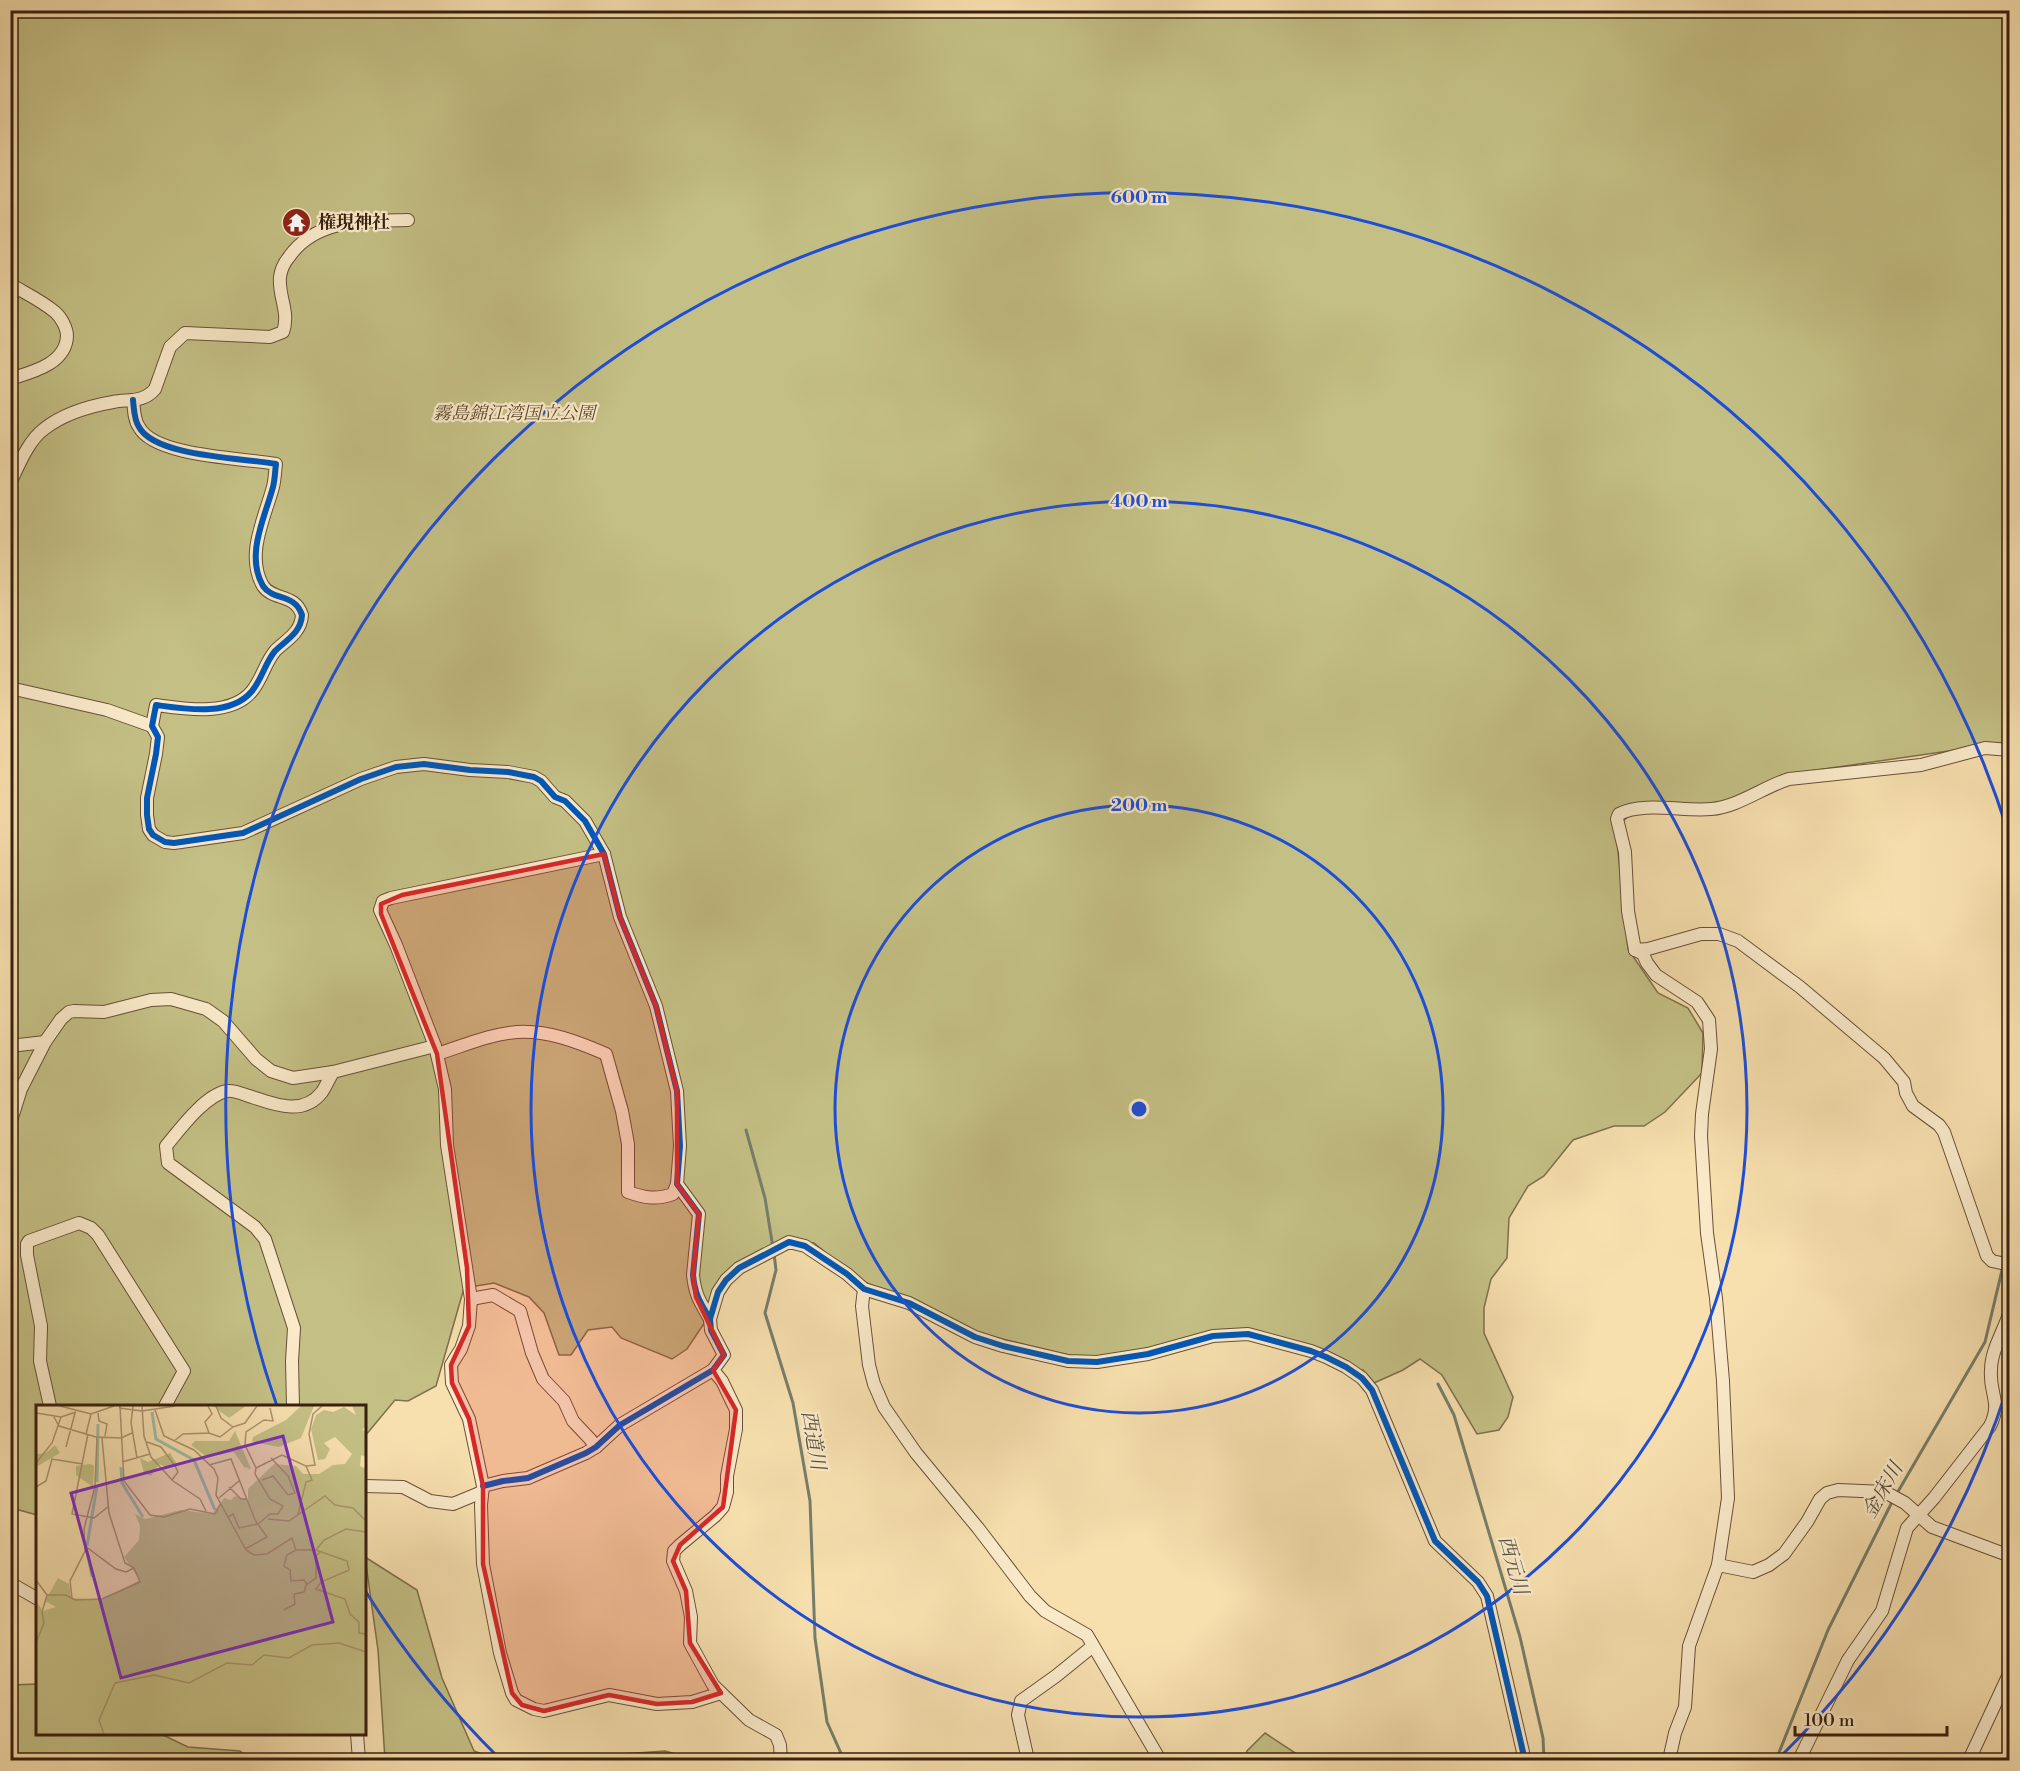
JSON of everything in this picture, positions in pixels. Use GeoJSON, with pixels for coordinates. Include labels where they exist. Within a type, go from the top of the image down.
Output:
{"type":"FeatureCollection","features":[{"type":"Feature","properties":{"kind":"street"},"geometry":{"type":"LineString","coordinates":[[10,483],[29,447],[43,430],[73,413],[112,402],[140,400],[155,389],[170,347],[185,333],[270,337],[283,332],[286,316],[279,280],[282,267],[301,243],[331,226],[357,222],[408,220]]}},
{"type":"Feature","properties":{"kind":"street"},"geometry":{"type":"LineString","coordinates":[[10,284],[56,312],[67,331],[63,351],[53,361],[41,368],[10,379]]}},
{"type":"Feature","properties":{"kind":"street"},"geometry":{"type":"LineString","coordinates":[[10,1124],[21,1089],[45,1042],[61,1019],[69,1012],[81,1010],[104,1012],[151,1000],[171,999],[206,1009],[223,1021],[256,1059],[271,1071],[293,1078],[333,1072],[516,1032],[538,1032],[580,1043],[606,1054],[622,1111],[627,1144],[628,1192],[660,1199],[673,1194],[677,1184],[680,1146],[677,1091],[656,1006],[620,917],[604,854],[585,821],[565,801],[555,797],[537,778],[508,772],[424,764],[396,767],[361,779],[243,833],[174,843],[165,842],[153,835],[149,829],[147,798],[158,737],[152,726],[156,705],[202,711],[243,699],[253,690],[275,651],[297,632],[302,615],[294,602],[269,592],[264,587],[257,565],[257,541],[274,484],[276,464],[201,455],[155,443],[138,427],[133,400]]}},
{"type":"Feature","properties":{"kind":"street"},"geometry":{"type":"LineString","coordinates":[[10,688],[107,710],[152,726]]}},
{"type":"Feature","properties":{"kind":"street"},"geometry":{"type":"LineString","coordinates":[[1635,950],[1628,911],[1624,852],[1618,814],[1634,810],[1663,808],[1710,810],[1732,803],[1770,784],[1789,779],[1921,765],[1985,748],[2010,750]]}},
{"type":"Feature","properties":{"kind":"street"},"geometry":{"type":"LineString","coordinates":[[604,854],[402,895],[383,902],[380,907],[436,1050],[445,1089],[447,1145],[471,1299],[469,1326],[461,1349],[451,1365],[452,1383],[470,1419],[482,1489],[483,1564],[500,1653],[512,1693],[516,1700],[544,1711],[609,1695],[657,1704],[692,1702],[721,1693]]}},
{"type":"Feature","properties":{"kind":"street"},"geometry":{"type":"LineString","coordinates":[[1635,950],[1648,949],[1710,933],[1738,941],[1800,987],[1884,1058],[1904,1082],[1906,1093],[1913,1106],[1939,1125],[1944,1132],[1987,1256],[1995,1262],[2010,1265]]}},
{"type":"Feature","properties":{"kind":"street"},"geometry":{"type":"LineString","coordinates":[[1635,950],[1643,954],[1656,975],[1697,1002],[1709,1020],[1711,1049],[1701,1136],[1707,1233],[1716,1298],[1723,1381],[1728,1498],[1718,1565],[1689,1646],[1685,1707],[1675,1733],[1669,1761]]}},
{"type":"Feature","properties":{"kind":"street"},"geometry":{"type":"LineString","coordinates":[[10,1046],[45,1042]]}},
{"type":"Feature","properties":{"kind":"street"},"geometry":{"type":"LineString","coordinates":[[293,1405],[294,1328],[265,1239],[255,1227],[168,1163],[166,1146],[190,1118],[224,1091],[231,1090],[270,1103],[299,1107],[311,1103],[321,1093],[333,1072]]}},
{"type":"Feature","properties":{"kind":"street"},"geometry":{"type":"LineString","coordinates":[[677,1184],[699,1214],[693,1275],[696,1297],[710,1319]]}},
{"type":"Feature","properties":{"kind":"street"},"geometry":{"type":"LineString","coordinates":[[50,1405],[40,1361],[41,1326],[27,1255],[27,1244],[29,1240],[79,1223],[98,1235],[184,1371],[166,1405]]}},
{"type":"Feature","properties":{"kind":"street"},"geometry":{"type":"LineString","coordinates":[[366,1486],[403,1487],[430,1501],[453,1504],[503,1481],[528,1478],[596,1447],[620,1425],[713,1370],[724,1355],[711,1330],[710,1319],[718,1292],[726,1280],[739,1268],[789,1242],[806,1246],[847,1274],[864,1289],[909,1303],[975,1337],[1068,1361],[1097,1362],[1137,1356],[1213,1336],[1248,1334],[1311,1351],[1346,1367],[1362,1378],[1372,1390],[1436,1541],[1478,1582],[1487,1596],[1523,1752],[1521,1761]]}},
{"type":"Feature","properties":{"kind":"street"},"geometry":{"type":"LineString","coordinates":[[864,1289],[862,1306],[868,1365],[884,1407],[916,1453],[1030,1596],[1045,1611],[1087,1635],[1160,1761]]}},
{"type":"Feature","properties":{"kind":"street"},"geometry":{"type":"LineString","coordinates":[[471,1299],[494,1294],[520,1311],[532,1353],[543,1379],[564,1401],[573,1422],[596,1447]]}},
{"type":"Feature","properties":{"kind":"street"},"geometry":{"type":"LineString","coordinates":[[1799,1761],[1848,1660],[1887,1601],[1904,1534],[1910,1523],[1941,1490],[1994,1420],[1997,1405],[1990,1371],[1993,1355],[2010,1311]]}},
{"type":"Feature","properties":{"kind":"street"},"geometry":{"type":"LineString","coordinates":[[713,1370],[722,1381],[736,1410],[736,1429],[727,1476],[727,1492],[723,1507],[674,1551],[673,1561],[686,1591],[691,1617],[690,1643],[713,1685],[749,1720],[776,1735],[780,1745],[781,1761]]}},
{"type":"Feature","properties":{"kind":"street"},"geometry":{"type":"LineString","coordinates":[[1718,1565],[1753,1572],[1769,1564],[1785,1554],[1808,1522],[1820,1499],[1827,1493],[1838,1490],[1885,1492],[1905,1503],[1932,1527],[2010,1556]]}},
{"type":"Feature","properties":{"kind":"street"},"geometry":{"type":"LineString","coordinates":[[10,1583],[36,1598]]}},
{"type":"Feature","properties":{"kind":"street"},"geometry":{"type":"LineString","coordinates":[[1028,1761],[1018,1715],[1021,1701],[1093,1646]]}},
{"type":"Feature","properties":{"kind":"street"},"geometry":{"type":"LineString","coordinates":[[1969,1761],[2010,1672]]}},
{"type":"Feature","properties":{"kind":"street"},"geometry":{"type":"LineString","coordinates":[[357,1735],[359,1761]]}},
{"type":"Feature","properties":{"kind":"highlighted area"},"geometry":{"type":"Polygon","coordinates":[[[604,854],[620,917],[656,1006],[677,1091],[677,1184],[699,1214],[693,1275],[696,1297],[724,1355],[713,1370],[736,1410],[723,1507],[680,1545],[673,1561],[686,1591],[690,1643],[721,1693],[692,1702],[657,1704],[609,1695],[544,1711],[522,1705],[512,1693],[483,1564],[483,1486],[469,1419],[452,1383],[451,1365],[469,1326],[467,1268],[437,1054],[381,914],[381,904],[402,895],[604,854]]]}},
{"type":"Feature","properties":{"kind":"green space","name":"霧島錦江湾国立公園"},"geometry":{"type":"Polygon","coordinates":[[[11,11],[2009,11],[2009,748],[1997,744],[1789,774],[1741,796],[1707,807],[1639,807],[1621,823],[1615,822],[1628,949],[1658,993],[1688,1008],[1703,1033],[1702,1073],[1665,1112],[1644,1126],[1614,1126],[1573,1140],[1544,1176],[1528,1186],[1509,1218],[1507,1258],[1491,1279],[1484,1308],[1484,1333],[1513,1397],[1508,1417],[1499,1430],[1477,1434],[1442,1375],[1420,1359],[1403,1370],[1374,1383],[1363,1370],[1354,1370],[1254,1330],[1134,1354],[1081,1358],[978,1333],[856,1278],[814,1243],[791,1241],[759,1251],[732,1269],[707,1319],[687,1349],[672,1359],[621,1338],[612,1327],[588,1330],[571,1355],[559,1355],[544,1313],[529,1297],[494,1283],[464,1288],[436,1386],[408,1401],[395,1400],[366,1435],[366,1405],[36,1405],[36,1515],[11,1505],[11,11]]]}},
{"type":"Feature","properties":{"kind":"green space"},"geometry":{"type":"Polygon","coordinates":[[[366,1558],[417,1590],[442,1678],[474,1751],[498,1760],[385,1760],[378,1650],[366,1558]]]}},
{"type":"Feature","properties":{"kind":"green space"},"geometry":{"type":"Polygon","coordinates":[[[36,1684],[36,1735],[163,1735],[188,1747],[240,1751],[251,1760],[11,1760],[11,1685],[36,1684]]]}},
{"type":"Feature","properties":{"kind":"green space"},"geometry":{"type":"Polygon","coordinates":[[[1265,1733],[1306,1760],[1243,1760],[1247,1751],[1265,1733]]]}},
{"type":"Feature","properties":{"kind":"green space"},"geometry":{"type":"Polygon","coordinates":[[[665,1751],[697,1760],[586,1760],[607,1755],[665,1751]]]}},
{"type":"Feature","properties":{"kind":"waterway","name":"西道川"},"geometry":{"type":"LineString","coordinates":[[746,1130],[765,1198],[773,1248]]}},
{"type":"Feature","properties":{"kind":"waterway","name":"金床川"},"geometry":{"type":"LineString","coordinates":[[2005,1260],[2010,1235]]}},
{"type":"Feature","properties":{"kind":"waterway","name":"西道川"},"geometry":{"type":"LineString","coordinates":[[774,1254],[776,1270],[765,1313],[793,1403],[810,1501],[815,1638],[827,1722],[844,1760]]}},
{"type":"Feature","properties":{"kind":"waterway","name":"金床川"},"geometry":{"type":"LineString","coordinates":[[1896,1495],[1985,1342],[2003,1266]]}},
{"type":"Feature","properties":{"kind":"waterway","name":"西元川"},"geometry":{"type":"LineString","coordinates":[[1438,1384],[1454,1415],[1520,1637],[1543,1738],[1544,1760]]}},
{"type":"Feature","properties":{"kind":"waterway","name":"金床川"},"geometry":{"type":"LineString","coordinates":[[1776,1760],[1828,1630],[1893,1500]]}},
{"type":"Feature","properties":{"kind":"cycle path"},"geometry":{"type":"LineString","coordinates":[[133,400],[137,424],[148,437],[163,445],[202,455],[276,464],[273,487],[258,536],[256,549],[258,574],[267,591],[294,603],[302,615],[299,627],[275,651],[252,691],[243,699],[232,705],[207,709],[156,705],[152,726],[158,737],[147,798],[149,829],[153,835],[165,842],[174,843],[243,833],[361,779],[396,767],[424,764],[508,772],[534,777],[541,781],[555,797],[565,801],[585,821],[604,854],[620,917],[656,1006],[677,1091],[680,1146],[677,1184],[699,1214],[693,1275],[698,1298],[710,1319]]}},
{"type":"Feature","properties":{"kind":"cycle path"},"geometry":{"type":"LineString","coordinates":[[483,1486],[528,1478],[586,1453],[620,1425],[713,1370],[724,1355],[711,1330],[710,1319],[718,1292],[726,1280],[739,1268],[789,1242],[805,1246],[847,1274],[864,1289],[909,1303],[975,1337],[1068,1361],[1097,1362],[1148,1354],[1213,1336],[1248,1334],[1326,1357],[1362,1378],[1372,1390],[1435,1541],[1478,1582],[1487,1596],[1523,1752],[1521,1760]]}},
{"type":"Feature","properties":{"kind":"place","name":"権現神社"},"geometry":{"type":"Point","coordinates":[297,222]}}]}
